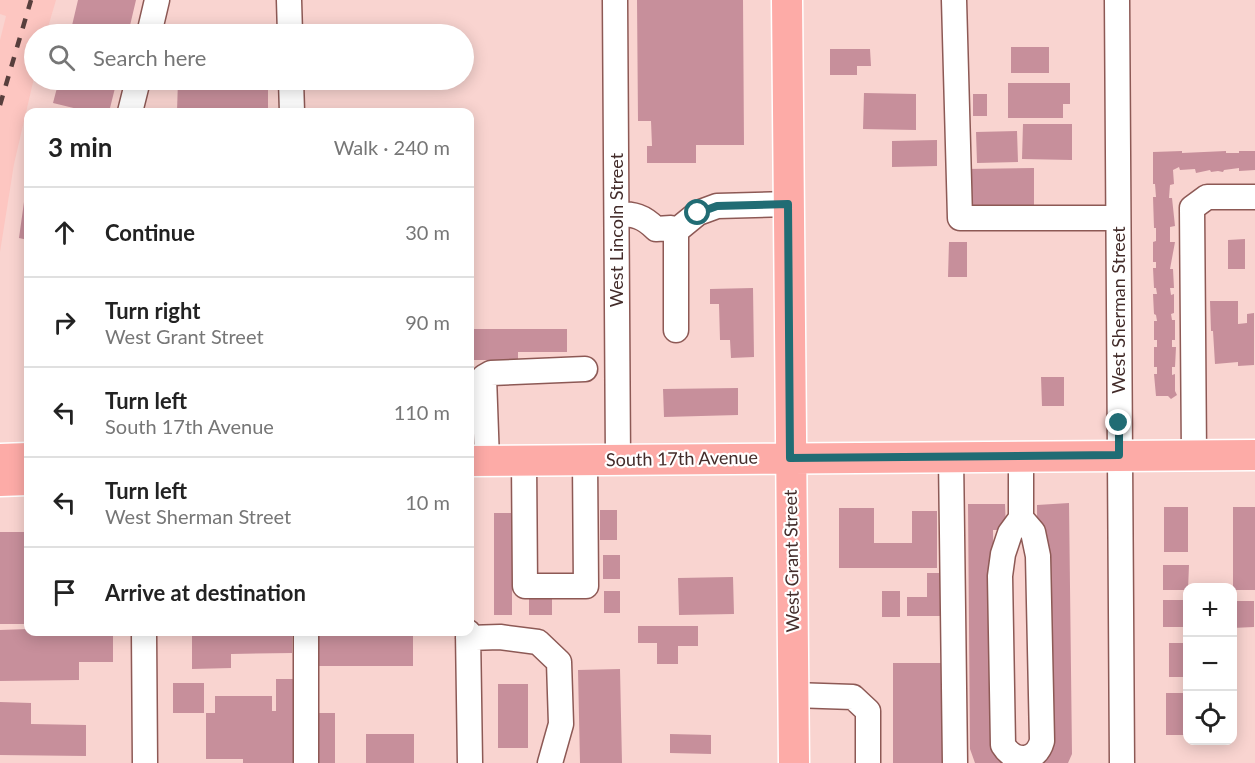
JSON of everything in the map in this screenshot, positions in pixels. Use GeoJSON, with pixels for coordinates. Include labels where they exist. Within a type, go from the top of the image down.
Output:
{"type":"FeatureCollection","features":[{"type":"Feature","properties":{"kind":"main road","name":"West Grant Street"},"geometry":{"type":"LineString","coordinates":[[787,0],[794,763]]}},
{"type":"Feature","properties":{"kind":"main road","name":"South 17th Avenue"},"geometry":{"type":"LineString","coordinates":[[478,461],[1255,455]]}},
{"type":"Feature","properties":{"kind":"main road"},"geometry":{"type":"LineString","coordinates":[[0,459],[24,458]]}},
{"type":"Feature","properties":{"kind":"main road"},"geometry":{"type":"LineString","coordinates":[[0,481],[24,480]]}},
{"type":"Feature","properties":{"kind":"street"},"geometry":{"type":"LineString","coordinates":[[151,24],[157,0]]}},
{"type":"Feature","properties":{"kind":"street"},"geometry":{"type":"LineString","coordinates":[[289,0],[290,24]]}},
{"type":"Feature","properties":{"kind":"street","name":"West Lincoln Street"},"geometry":{"type":"LineString","coordinates":[[615,0],[618,460]]}},
{"type":"Feature","properties":{"kind":"street"},"geometry":{"type":"LineString","coordinates":[[954,0],[960,218],[1118,218]]}},
{"type":"Feature","properties":{"kind":"street","name":"West Sherman Street"},"geometry":{"type":"LineString","coordinates":[[1117,0],[1122,763]]}},
{"type":"Feature","properties":{"kind":"street"},"geometry":{"type":"LineString","coordinates":[[131,108],[136,90]]}},
{"type":"Feature","properties":{"kind":"street"},"geometry":{"type":"LineString","coordinates":[[291,90],[292,108]]}},
{"type":"Feature","properties":{"kind":"street"},"geometry":{"type":"LineString","coordinates":[[1194,455],[1192,207],[1207,197],[1255,197]]}},
{"type":"Feature","properties":{"kind":"street"},"geometry":{"type":"LineString","coordinates":[[676,231],[698,213],[717,206],[788,204]]}},
{"type":"Feature","properties":{"kind":"street"},"geometry":{"type":"LineString","coordinates":[[617,214],[635,214],[648,220],[656,229],[671,228],[676,231]]}},
{"type":"Feature","properties":{"kind":"street"},"geometry":{"type":"LineString","coordinates":[[676,231],[676,330]]}},
{"type":"Feature","properties":{"kind":"street"},"geometry":{"type":"LineString","coordinates":[[478,461],[484,377],[491,372],[585,369]]}},
{"type":"Feature","properties":{"kind":"street"},"geometry":{"type":"LineString","coordinates":[[951,456],[955,763]]}},
{"type":"Feature","properties":{"kind":"street"},"geometry":{"type":"LineString","coordinates":[[1021,456],[1021,518],[1010,533],[1003,554],[1000,576],[1003,745],[1008,755],[1018,760],[1031,759],[1039,752],[1042,741],[1038,556],[1032,532],[1021,518]]}},
{"type":"Feature","properties":{"kind":"street"},"geometry":{"type":"LineString","coordinates":[[524,460],[525,586],[586,586],[585,460]]}},
{"type":"Feature","properties":{"kind":"street"},"geometry":{"type":"LineString","coordinates":[[474,635],[538,642],[559,662],[561,724],[550,763]]}},
{"type":"Feature","properties":{"kind":"street"},"geometry":{"type":"LineString","coordinates":[[144,636],[145,763]]}},
{"type":"Feature","properties":{"kind":"street"},"geometry":{"type":"LineString","coordinates":[[306,636],[306,763]]}},
{"type":"Feature","properties":{"kind":"street"},"geometry":{"type":"LineString","coordinates":[[468,636],[470,763]]}},
{"type":"Feature","properties":{"kind":"street"},"geometry":{"type":"LineString","coordinates":[[793,695],[853,697],[868,711],[868,763]]}},
{"type":"Feature","properties":{"kind":"shaded area"},"geometry":{"type":"Polygon","coordinates":[[[0,0],[56,0],[49,24],[24,24],[24,90],[31,90],[27,108],[24,108],[24,121],[14,164],[0,252],[0,40],[6,16],[0,14],[0,0]]]}},
{"type":"Feature","properties":{"kind":"building"},"geometry":{"type":"Polygon","coordinates":[[[78,0],[136,0],[130,24],[72,24],[78,0]]]}},
{"type":"Feature","properties":{"kind":"building"},"geometry":{"type":"Polygon","coordinates":[[[637,0],[743,0],[744,145],[696,145],[696,163],[647,163],[647,146],[652,146],[651,121],[638,121],[637,0]]]}},
{"type":"Feature","properties":{"kind":"building"},"geometry":{"type":"Polygon","coordinates":[[[1011,47],[1049,47],[1049,73],[1011,73],[1011,47]]]}},
{"type":"Feature","properties":{"kind":"building"},"geometry":{"type":"Polygon","coordinates":[[[830,49],[870,49],[871,66],[857,66],[857,75],[830,75],[830,49]]]}},
{"type":"Feature","properties":{"kind":"building"},"geometry":{"type":"Polygon","coordinates":[[[1008,83],[1070,83],[1070,104],[1063,104],[1063,118],[1008,118],[1008,83]]]}},
{"type":"Feature","properties":{"kind":"building"},"geometry":{"type":"Polygon","coordinates":[[[56,90],[114,90],[110,108],[74,108],[53,103],[56,90]]]}},
{"type":"Feature","properties":{"kind":"building"},"geometry":{"type":"Polygon","coordinates":[[[178,90],[268,90],[268,108],[177,108],[178,90]]]}},
{"type":"Feature","properties":{"kind":"building"},"geometry":{"type":"Polygon","coordinates":[[[864,93],[916,94],[916,130],[863,129],[864,93]]]}},
{"type":"Feature","properties":{"kind":"building"},"geometry":{"type":"Polygon","coordinates":[[[973,94],[987,94],[987,116],[973,116],[973,94]]]}},
{"type":"Feature","properties":{"kind":"building"},"geometry":{"type":"Polygon","coordinates":[[[1023,124],[1072,124],[1072,160],[1022,159],[1023,124]]]}},
{"type":"Feature","properties":{"kind":"building"},"geometry":{"type":"Polygon","coordinates":[[[1017,131],[1018,162],[977,163],[976,132],[1017,131]]]}},
{"type":"Feature","properties":{"kind":"building"},"geometry":{"type":"Polygon","coordinates":[[[937,140],[937,166],[892,167],[892,141],[937,140]]]}},
{"type":"Feature","properties":{"kind":"building"},"geometry":{"type":"Polygon","coordinates":[[[1182,151],[1182,153],[1226,151],[1226,153],[1239,153],[1239,151],[1255,151],[1255,170],[1239,171],[1239,168],[1223,172],[1211,172],[1210,170],[1196,173],[1195,169],[1180,170],[1179,167],[1173,170],[1174,184],[1170,185],[1169,198],[1172,198],[1175,226],[1170,227],[1170,242],[1175,242],[1170,269],[1173,269],[1174,288],[1170,288],[1171,295],[1174,294],[1174,313],[1171,314],[1172,320],[1175,320],[1175,340],[1172,340],[1172,347],[1176,347],[1175,367],[1172,367],[1172,375],[1175,374],[1177,395],[1171,399],[1168,396],[1156,396],[1154,374],[1157,374],[1157,367],[1154,367],[1154,347],[1157,347],[1157,340],[1154,340],[1154,321],[1157,321],[1154,314],[1153,294],[1157,294],[1154,288],[1153,268],[1156,268],[1156,262],[1153,262],[1153,242],[1156,241],[1156,228],[1154,228],[1153,197],[1156,197],[1155,184],[1153,184],[1153,152],[1182,151]]]}},
{"type":"Feature","properties":{"kind":"building"},"geometry":{"type":"Polygon","coordinates":[[[1034,168],[1034,206],[966,207],[965,169],[1034,168]]]}},
{"type":"Feature","properties":{"kind":"building"},"geometry":{"type":"Polygon","coordinates":[[[24,202],[24,239],[19,238],[24,202]]]}},
{"type":"Feature","properties":{"kind":"building"},"geometry":{"type":"Polygon","coordinates":[[[1245,239],[1245,269],[1228,269],[1228,240],[1245,239]]]}},
{"type":"Feature","properties":{"kind":"building"},"geometry":{"type":"Polygon","coordinates":[[[949,242],[967,242],[967,277],[948,277],[949,242]]]}},
{"type":"Feature","properties":{"kind":"building"},"geometry":{"type":"Polygon","coordinates":[[[753,288],[754,357],[731,358],[730,340],[720,340],[719,304],[710,304],[710,289],[753,288]]]}},
{"type":"Feature","properties":{"kind":"building"},"geometry":{"type":"Polygon","coordinates":[[[1210,301],[1238,301],[1238,324],[1247,323],[1247,314],[1254,313],[1254,365],[1238,366],[1238,362],[1215,364],[1210,301]]]}},
{"type":"Feature","properties":{"kind":"building"},"geometry":{"type":"Polygon","coordinates":[[[474,329],[567,329],[567,352],[518,352],[518,360],[474,360],[474,329]]]}},
{"type":"Feature","properties":{"kind":"building"},"geometry":{"type":"Polygon","coordinates":[[[1041,377],[1064,377],[1064,406],[1042,406],[1041,377]]]}},
{"type":"Feature","properties":{"kind":"building"},"geometry":{"type":"Polygon","coordinates":[[[738,388],[738,415],[664,417],[663,389],[738,388]]]}},
{"type":"Feature","properties":{"kind":"building"},"geometry":{"type":"Polygon","coordinates":[[[1069,503],[1072,754],[1068,763],[1039,763],[1037,505],[1069,503]]]}},
{"type":"Feature","properties":{"kind":"building"},"geometry":{"type":"Polygon","coordinates":[[[968,504],[1005,504],[1006,530],[993,530],[996,748],[1005,763],[975,763],[970,749],[968,504]]]}},
{"type":"Feature","properties":{"kind":"building"},"geometry":{"type":"Polygon","coordinates":[[[1164,507],[1188,507],[1188,552],[1164,552],[1164,507]]]}},
{"type":"Feature","properties":{"kind":"building"},"geometry":{"type":"Polygon","coordinates":[[[1233,507],[1255,507],[1255,590],[1237,590],[1237,583],[1233,583],[1233,507]]]}},
{"type":"Feature","properties":{"kind":"building"},"geometry":{"type":"Polygon","coordinates":[[[839,508],[874,508],[874,543],[912,543],[912,511],[937,511],[937,568],[839,568],[839,508]]]}},
{"type":"Feature","properties":{"kind":"building"},"geometry":{"type":"Polygon","coordinates":[[[600,510],[617,510],[617,540],[600,540],[600,510]]]}},
{"type":"Feature","properties":{"kind":"building"},"geometry":{"type":"Polygon","coordinates":[[[494,513],[512,513],[512,615],[494,615],[494,513]]]}},
{"type":"Feature","properties":{"kind":"building"},"geometry":{"type":"Polygon","coordinates":[[[0,532],[24,532],[24,624],[0,624],[0,532]]]}},
{"type":"Feature","properties":{"kind":"building"},"geometry":{"type":"Polygon","coordinates":[[[603,555],[620,555],[620,579],[603,579],[603,555]]]}},
{"type":"Feature","properties":{"kind":"building"},"geometry":{"type":"Polygon","coordinates":[[[1163,565],[1189,565],[1188,583],[1183,583],[1183,590],[1163,590],[1163,565]]]}},
{"type":"Feature","properties":{"kind":"building"},"geometry":{"type":"Polygon","coordinates":[[[927,573],[946,573],[946,616],[907,616],[907,597],[927,597],[927,573]]]}},
{"type":"Feature","properties":{"kind":"building"},"geometry":{"type":"Polygon","coordinates":[[[733,577],[734,614],[679,615],[678,578],[733,577]]]}},
{"type":"Feature","properties":{"kind":"building"},"geometry":{"type":"Polygon","coordinates":[[[604,591],[620,591],[620,613],[604,613],[604,591]]]}},
{"type":"Feature","properties":{"kind":"building"},"geometry":{"type":"Polygon","coordinates":[[[882,591],[900,591],[900,617],[882,617],[882,591]]]}},
{"type":"Feature","properties":{"kind":"building"},"geometry":{"type":"Polygon","coordinates":[[[529,599],[552,599],[552,615],[529,615],[529,599]]]}},
{"type":"Feature","properties":{"kind":"building"},"geometry":{"type":"Polygon","coordinates":[[[1163,600],[1183,600],[1183,627],[1163,627],[1163,600]]]}},
{"type":"Feature","properties":{"kind":"building"},"geometry":{"type":"Polygon","coordinates":[[[1237,601],[1254,601],[1254,627],[1237,628],[1237,601]]]}},
{"type":"Feature","properties":{"kind":"building"},"geometry":{"type":"Polygon","coordinates":[[[638,626],[698,626],[698,646],[678,646],[678,664],[657,664],[657,643],[638,643],[638,626]]]}},
{"type":"Feature","properties":{"kind":"building"},"geometry":{"type":"Polygon","coordinates":[[[24,629],[24,636],[113,636],[113,662],[79,662],[79,680],[0,681],[0,630],[24,629]]]}},
{"type":"Feature","properties":{"kind":"building"},"geometry":{"type":"Polygon","coordinates":[[[192,636],[292,636],[292,653],[231,654],[231,668],[192,669],[192,636]]]}},
{"type":"Feature","properties":{"kind":"building"},"geometry":{"type":"Polygon","coordinates":[[[314,636],[413,636],[413,666],[314,666],[314,636]]]}},
{"type":"Feature","properties":{"kind":"building"},"geometry":{"type":"Polygon","coordinates":[[[1169,643],[1183,643],[1183,677],[1169,677],[1169,643]]]}},
{"type":"Feature","properties":{"kind":"building"},"geometry":{"type":"Polygon","coordinates":[[[893,663],[948,663],[948,763],[893,763],[893,663]]]}},
{"type":"Feature","properties":{"kind":"building"},"geometry":{"type":"Polygon","coordinates":[[[620,669],[622,763],[580,763],[578,670],[620,669]]]}},
{"type":"Feature","properties":{"kind":"building"},"geometry":{"type":"Polygon","coordinates":[[[276,679],[297,679],[298,763],[243,763],[243,759],[206,759],[206,713],[215,713],[215,696],[272,696],[272,711],[276,711],[276,679]]]}},
{"type":"Feature","properties":{"kind":"building"},"geometry":{"type":"Polygon","coordinates":[[[173,683],[204,683],[204,713],[173,713],[173,683]]]}},
{"type":"Feature","properties":{"kind":"building"},"geometry":{"type":"Polygon","coordinates":[[[498,684],[528,684],[528,748],[498,748],[498,684]]]}},
{"type":"Feature","properties":{"kind":"building"},"geometry":{"type":"Polygon","coordinates":[[[1166,693],[1183,693],[1183,735],[1166,735],[1166,693]]]}},
{"type":"Feature","properties":{"kind":"building"},"geometry":{"type":"Polygon","coordinates":[[[0,702],[31,703],[31,724],[86,725],[86,756],[0,755],[0,702]]]}},
{"type":"Feature","properties":{"kind":"building"},"geometry":{"type":"Polygon","coordinates":[[[313,713],[335,713],[335,763],[314,763],[313,713]]]}},
{"type":"Feature","properties":{"kind":"building"},"geometry":{"type":"Polygon","coordinates":[[[366,734],[414,734],[414,763],[366,763],[366,734]]]}},
{"type":"Feature","properties":{"kind":"building"},"geometry":{"type":"Polygon","coordinates":[[[670,734],[711,735],[711,754],[670,753],[670,734]]]}},
{"type":"Feature","properties":{"kind":"railway"},"geometry":{"type":"LineString","coordinates":[[0,105],[31,0]]}},
{"type":"Feature","properties":{"kind":"route"},"geometry":{"type":"LineString","coordinates":[[698,213],[717,206],[788,204],[790,458],[1119,455],[1119,423]]}}]}
